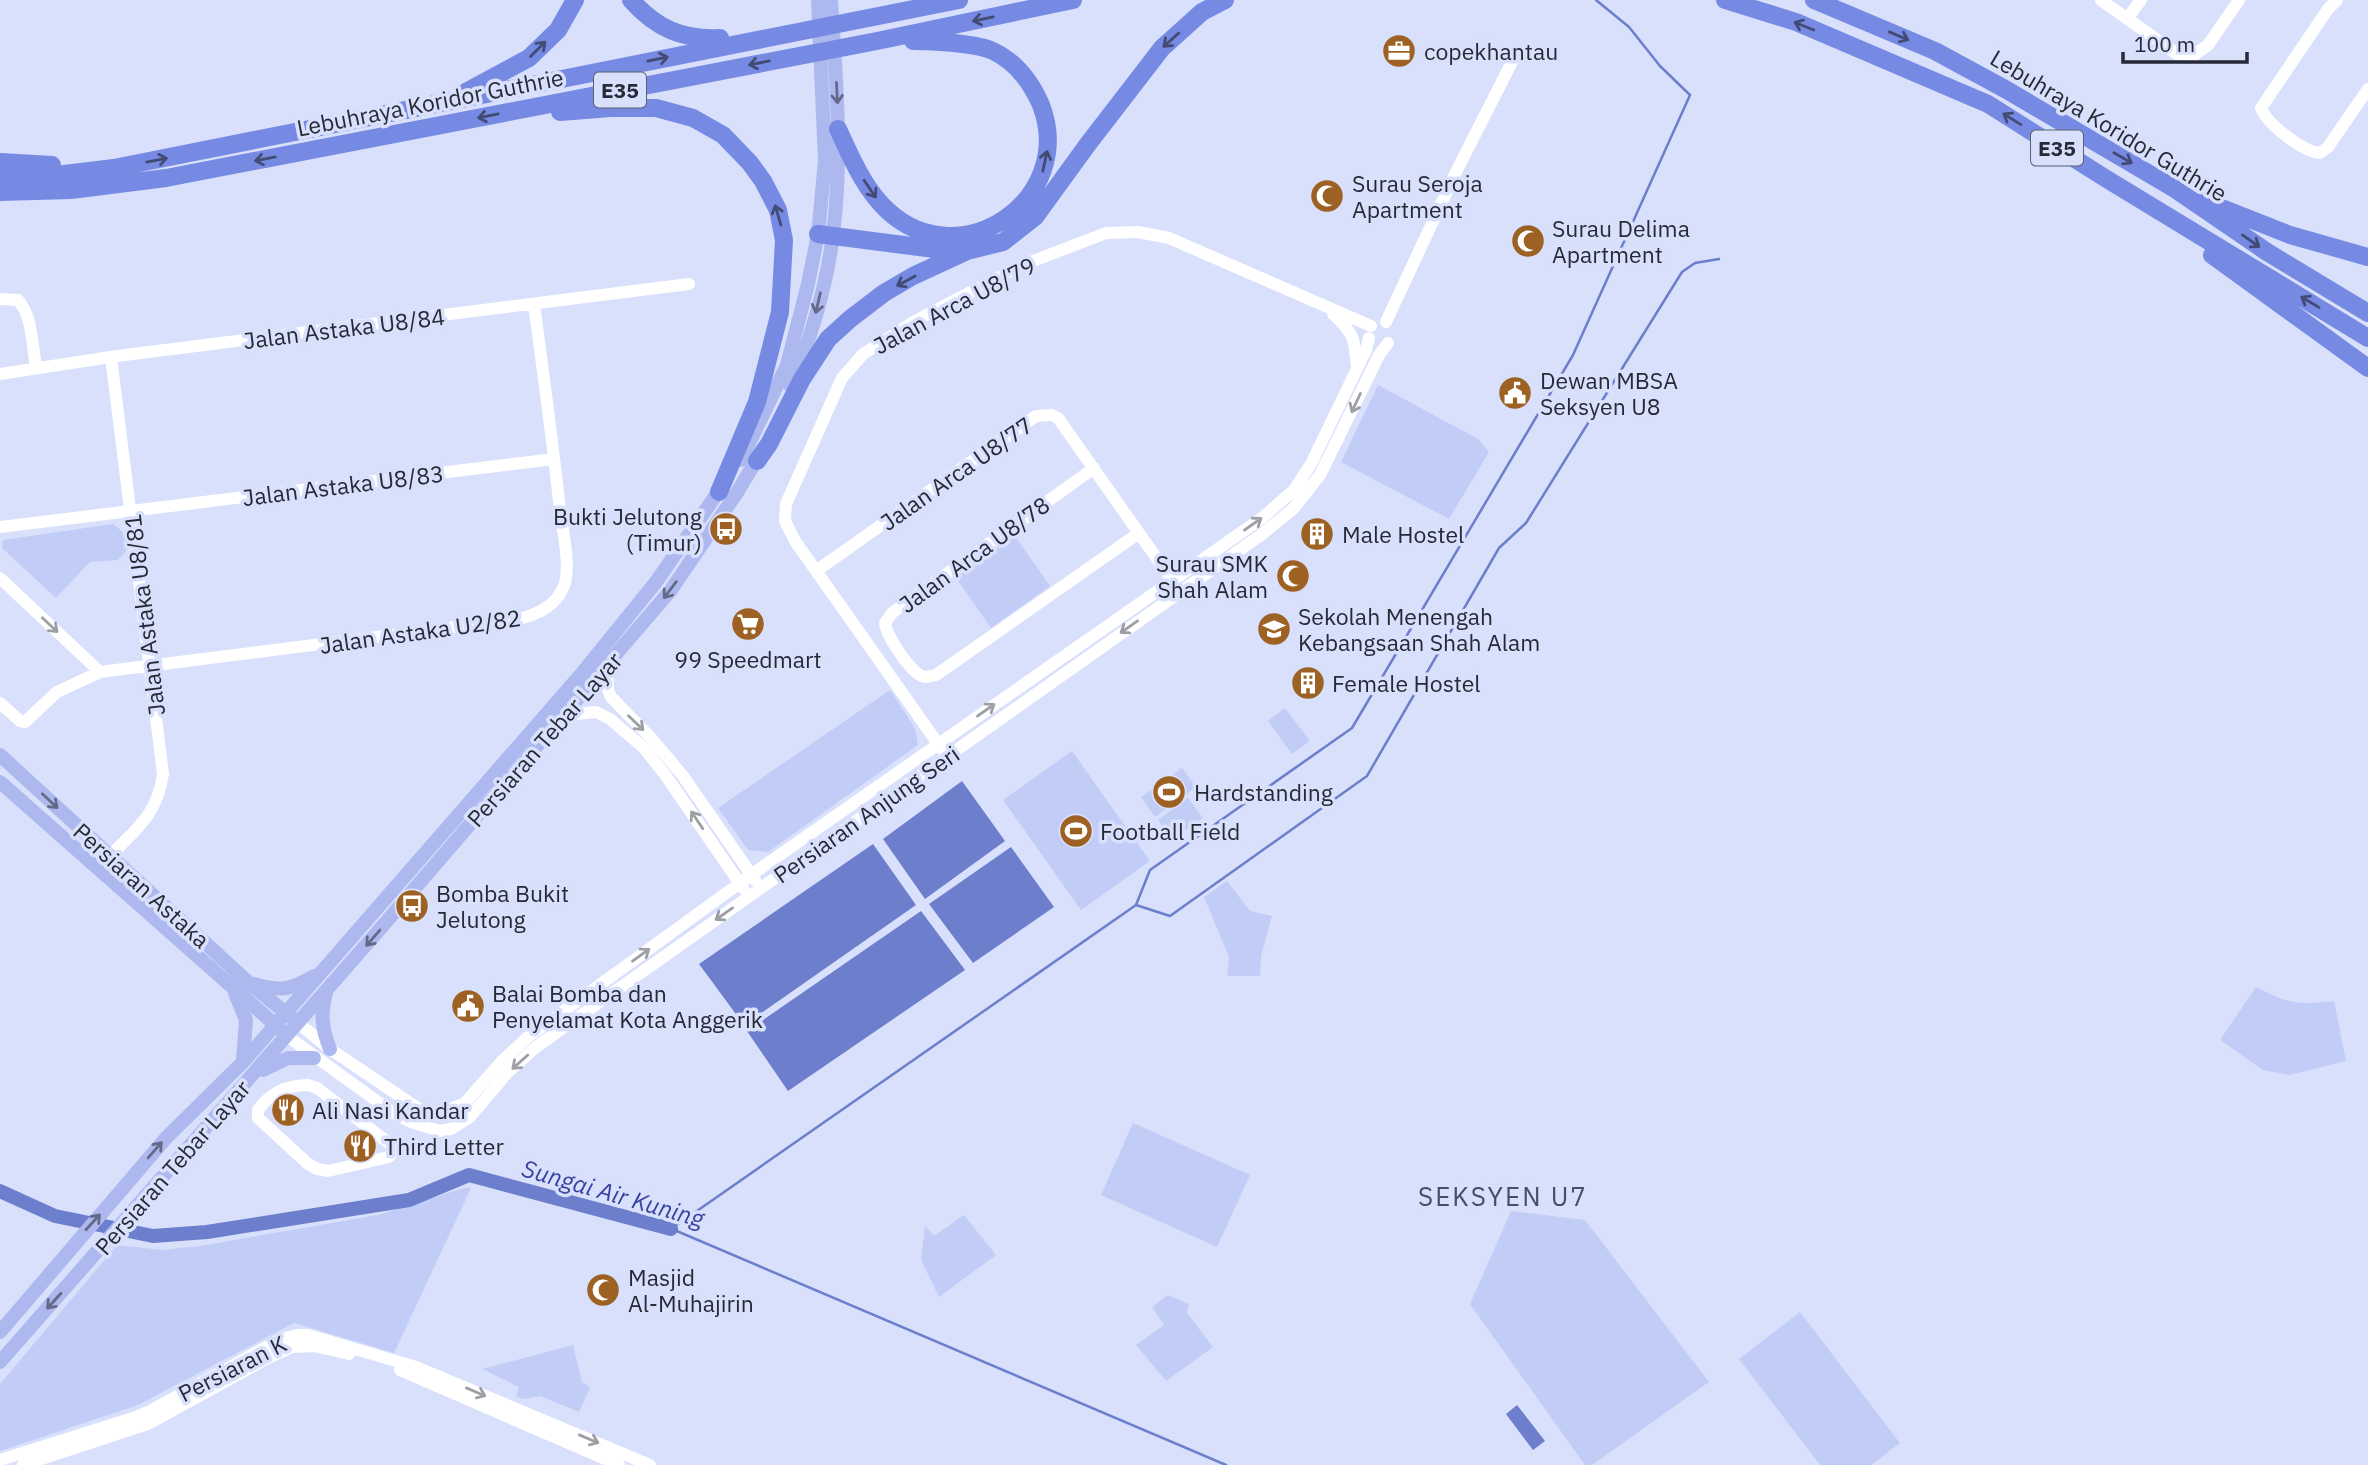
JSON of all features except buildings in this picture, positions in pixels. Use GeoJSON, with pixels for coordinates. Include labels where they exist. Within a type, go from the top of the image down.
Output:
{"type":"FeatureCollection","features":[{"type":"Feature","properties":{"kind":"highway"},"geometry":{"type":"LineString","coordinates":[[423,108],[475,89],[529,58],[558,30],[575,0]]}},
{"type":"Feature","properties":{"kind":"highway"},"geometry":{"type":"LineString","coordinates":[[631,0],[655,24],[671,31],[699,39],[727,38],[741,41]]}},
{"type":"Feature","properties":{"kind":"highway","name":"Lebuhraya Koridor Guthrie"},"geometry":{"type":"LineString","coordinates":[[0,177],[90,172],[423,108],[741,41],[959,0]]}},
{"type":"Feature","properties":{"kind":"highway","name":"Lebuhraya Koridor Guthrie"},"geometry":{"type":"LineString","coordinates":[[0,192],[73,190],[166,178],[877,41],[1073,0]]}},
{"type":"Feature","properties":{"kind":"highway"},"geometry":{"type":"LineString","coordinates":[[757,461],[828,339],[850,318],[913,276],[967,251],[1003,242],[1035,218],[1162,48],[1202,12],[1225,0]]}},
{"type":"Feature","properties":{"kind":"highway","name":"Lebuhraya Koridor Guthrie"},"geometry":{"type":"LineString","coordinates":[[1725,0],[1796,22],[1988,104],[2368,338]]}},
{"type":"Feature","properties":{"kind":"highway","name":"Lebuhraya Koridor Guthrie"},"geometry":{"type":"LineString","coordinates":[[1814,0],[1935,51],[2005,89],[2175,189],[2267,252],[2368,313]]}},
{"type":"Feature","properties":{"kind":"highway"},"geometry":{"type":"LineString","coordinates":[[838,129],[854,163],[875,196],[900,220],[921,230],[945,236],[974,233],[1006,219],[1025,203],[1041,178],[1047,156],[1048,137],[1043,111],[1026,77],[1011,62],[990,49],[937,41],[877,41]]}},
{"type":"Feature","properties":{"kind":"highway"},"geometry":{"type":"LineString","coordinates":[[514,111],[552,113],[610,108],[656,108],[693,118],[723,135],[763,181],[778,210],[784,240],[780,312],[757,402],[719,492]]}},
{"type":"Feature","properties":{"kind":"highway"},"geometry":{"type":"LineString","coordinates":[[0,162],[66,166],[90,172]]}},
{"type":"Feature","properties":{"kind":"highway"},"geometry":{"type":"LineString","coordinates":[[2105,178],[2368,368]]}},
{"type":"Feature","properties":{"kind":"highway"},"geometry":{"type":"LineString","coordinates":[[2175,189],[2305,239],[2364,255]]}},
{"type":"Feature","properties":{"kind":"highway"},"geometry":{"type":"LineString","coordinates":[[0,205],[30,202],[73,190]]}},
{"type":"Feature","properties":{"kind":"highway"},"geometry":{"type":"LineString","coordinates":[[825,235],[967,251]]}},
{"type":"Feature","properties":{"kind":"main road","name":"Persiaran Tebar Layar"},"geometry":{"type":"LineString","coordinates":[[0,1332],[178,1124],[243,1062],[591,662],[656,582],[739,463],[787,365],[808,284],[825,235],[825,161],[818,0]]}},
{"type":"Feature","properties":{"kind":"main road","name":"Persiaran Tebar Layar"},"geometry":{"type":"LineString","coordinates":[[0,1362],[326,992],[671,590],[757,461],[810,340],[825,235],[837,181],[838,129],[831,0]]}},
{"type":"Feature","properties":{"kind":"main road","name":"Persiaran Astaka"},"geometry":{"type":"LineString","coordinates":[[0,755],[249,983],[298,1023]]}},
{"type":"Feature","properties":{"kind":"main road","name":"Persiaran Astaka"},"geometry":{"type":"LineString","coordinates":[[0,782],[287,1036]]}},
{"type":"Feature","properties":{"kind":"main road"},"geometry":{"type":"LineString","coordinates":[[76,850],[110,856]]}},
{"type":"Feature","properties":{"kind":"main road"},"geometry":{"type":"LineString","coordinates":[[249,983],[282,990],[300,984],[324,969]]}},
{"type":"Feature","properties":{"kind":"main road"},"geometry":{"type":"LineString","coordinates":[[234,988],[246,1020],[243,1062]]}},
{"type":"Feature","properties":{"kind":"main road"},"geometry":{"type":"LineString","coordinates":[[326,992],[321,1010],[330,1049]]}},
{"type":"Feature","properties":{"kind":"main road"},"geometry":{"type":"LineString","coordinates":[[251,1077],[281,1060],[295,1057],[314,1058]]}},
{"type":"Feature","properties":{"kind":"street"},"geometry":{"type":"LineString","coordinates":[[2101,0],[2176,54],[2191,57],[2208,45],[2239,0]]}},
{"type":"Feature","properties":{"kind":"street"},"geometry":{"type":"LineString","coordinates":[[2127,19],[2141,0]]}},
{"type":"Feature","properties":{"kind":"street"},"geometry":{"type":"LineString","coordinates":[[2337,0],[2328,9],[2261,108],[2271,124],[2310,150],[2320,153],[2328,147],[2368,89]]}},
{"type":"Feature","properties":{"kind":"street"},"geometry":{"type":"LineString","coordinates":[[1386,322],[1455,174],[1514,58]]}},
{"type":"Feature","properties":{"kind":"street","name":"Jalan Arca U8/79"},"geometry":{"type":"LineString","coordinates":[[947,757],[789,533],[785,521],[786,504],[842,378],[863,354],[969,291],[1020,266],[1106,233],[1138,232],[1168,238],[1324,306],[1370,332]]}},
{"type":"Feature","properties":{"kind":"street","name":"Jalan Astaka U8/84"},"geometry":{"type":"LineString","coordinates":[[0,374],[111,357],[689,284]]}},
{"type":"Feature","properties":{"kind":"street"},"geometry":{"type":"LineString","coordinates":[[0,299],[18,300],[23,306],[28,318],[36,367]]}},
{"type":"Feature","properties":{"kind":"street","name":"Jalan Astaka U2/82"},"geometry":{"type":"LineString","coordinates":[[100,671],[519,619],[538,614],[558,596],[566,576],[534,304]]}},
{"type":"Feature","properties":{"kind":"street"},"geometry":{"type":"LineString","coordinates":[[1324,306],[1347,327],[1353,337],[1357,369]]}},
{"type":"Feature","properties":{"kind":"street"},"geometry":{"type":"LineString","coordinates":[[1378,321],[1386,322],[1392,330],[1391,339],[1388,343],[1377,345],[1370,332],[1378,321]]}},
{"type":"Feature","properties":{"kind":"street","name":"Persiaran Anjung Seri"},"geometry":{"type":"LineString","coordinates":[[298,1023],[330,1049],[419,1109],[443,1112],[460,1107],[475,1094],[502,1060],[528,1037],[751,875],[1262,518],[1294,490],[1311,464],[1357,369],[1370,332]]}},
{"type":"Feature","properties":{"kind":"street","name":"Persiaran Anjung Seri"},"geometry":{"type":"LineString","coordinates":[[287,1036],[392,1112],[440,1131],[460,1125],[481,1105],[508,1072],[536,1047],[1261,535],[1293,509],[1320,475],[1378,355],[1388,343]]}},
{"type":"Feature","properties":{"kind":"street","name":"Jalan Astaka U8/81"},"geometry":{"type":"LineString","coordinates":[[110,856],[154,808],[160,794],[163,774],[111,357]]}},
{"type":"Feature","properties":{"kind":"street","name":"Jalan Arca U8/77"},"geometry":{"type":"LineString","coordinates":[[816,571],[1036,416],[1052,415],[1058,418],[1172,580]]}},
{"type":"Feature","properties":{"kind":"street","name":"Jalan Astaka U8/83"},"geometry":{"type":"LineString","coordinates":[[0,527],[554,459]]}},
{"type":"Feature","properties":{"kind":"street","name":"Jalan Arca U8/78"},"geometry":{"type":"LineString","coordinates":[[1094,468],[892,612],[885,623],[886,633],[916,673],[925,677],[936,675],[1139,533]]}},
{"type":"Feature","properties":{"kind":"street"},"geometry":{"type":"LineString","coordinates":[[0,578],[100,671],[57,692],[25,722],[20,721],[0,704]]}},
{"type":"Feature","properties":{"kind":"street"},"geometry":{"type":"LineString","coordinates":[[607,666],[611,697],[683,776],[761,888]]}},
{"type":"Feature","properties":{"kind":"street"},"geometry":{"type":"LineString","coordinates":[[565,716],[596,712],[610,719],[644,748],[750,897]]}},
{"type":"Feature","properties":{"kind":"street"},"geometry":{"type":"LineString","coordinates":[[308,1085],[317,1088],[358,1119],[390,1144],[393,1150],[391,1155],[386,1160],[323,1171],[307,1163],[257,1115],[262,1104],[278,1091],[308,1085]]}},
{"type":"Feature","properties":{"kind":"street"},"geometry":{"type":"LineString","coordinates":[[358,1119],[373,1099]]}},
{"type":"Feature","properties":{"kind":"street","name":"Persiaran K"},"geometry":{"type":"LineString","coordinates":[[0,1460],[150,1411],[267,1346],[297,1335],[319,1338],[404,1363],[503,1410]]}},
{"type":"Feature","properties":{"kind":"street","name":"Persiaran K"},"geometry":{"type":"LineString","coordinates":[[23,1465],[148,1424],[280,1352],[302,1345],[371,1359],[503,1410]]}},
{"type":"Feature","properties":{"kind":"street"},"geometry":{"type":"LineString","coordinates":[[503,1410],[527,1413],[650,1465]]}},
{"type":"Feature","properties":{"kind":"street"},"geometry":{"type":"LineString","coordinates":[[503,1410],[619,1465]]}},
{"type":"Feature","properties":{"kind":"shaded area"},"geometry":{"type":"Polygon","coordinates":[[[1378,385],[1478,439],[1489,452],[1449,519],[1341,462],[1378,385]]]}},
{"type":"Feature","properties":{"kind":"shaded area"},"geometry":{"type":"Polygon","coordinates":[[[113,524],[123,532],[126,551],[118,560],[90,562],[56,598],[2,548],[3,540],[113,524]]]}},
{"type":"Feature","properties":{"kind":"shaded area"},"geometry":{"type":"Polygon","coordinates":[[[1015,536],[1050,586],[991,628],[956,578],[1015,536]]]}},
{"type":"Feature","properties":{"kind":"shaded area"},"geometry":{"type":"Polygon","coordinates":[[[890,690],[915,728],[918,745],[768,852],[748,850],[718,808],[890,690]]]}},
{"type":"Feature","properties":{"kind":"shaded area","name":"Hardstanding"},"geometry":{"type":"Polygon","coordinates":[[[1285,708],[1310,741],[1292,754],[1268,721],[1285,708]]]}},
{"type":"Feature","properties":{"kind":"shaded area","name":"Football Field"},"geometry":{"type":"Polygon","coordinates":[[[1072,751],[1150,861],[1081,910],[1003,800],[1072,751]]]}},
{"type":"Feature","properties":{"kind":"shaded area","name":"Hardstanding"},"geometry":{"type":"Polygon","coordinates":[[[1182,768],[1196,787],[1155,817],[1141,797],[1182,768]]]}},
{"type":"Feature","properties":{"kind":"shaded area","name":"Hardstanding"},"geometry":{"type":"Polygon","coordinates":[[[1188,798],[1203,818],[1172,840],[1158,820],[1188,798]]]}},
{"type":"Feature","properties":{"kind":"shaded area"},"geometry":{"type":"Polygon","coordinates":[[[1227,881],[1250,911],[1272,916],[1261,956],[1260,976],[1227,976],[1229,957],[1204,897],[1227,881]]]}},
{"type":"Feature","properties":{"kind":"shaded area"},"geometry":{"type":"Polygon","coordinates":[[[2256,987],[2294,1002],[2334,1001],[2346,1061],[2290,1075],[2263,1070],[2220,1040],[2256,987]]]}},
{"type":"Feature","properties":{"kind":"shaded area"},"geometry":{"type":"Polygon","coordinates":[[[1133,1123],[1250,1175],[1217,1247],[1101,1195],[1133,1123]]]}},
{"type":"Feature","properties":{"kind":"shaded area"},"geometry":{"type":"Polygon","coordinates":[[[471,1188],[394,1353],[294,1323],[138,1405],[0,1451],[0,1384],[117,1245],[163,1250],[200,1246],[378,1215],[471,1188]]]}},
{"type":"Feature","properties":{"kind":"shaded area"},"geometry":{"type":"Polygon","coordinates":[[[1511,1211],[1585,1220],[1709,1382],[1592,1465],[1585,1465],[1470,1304],[1511,1211]]]}},
{"type":"Feature","properties":{"kind":"shaded area"},"geometry":{"type":"Polygon","coordinates":[[[964,1215],[996,1255],[939,1297],[921,1260],[925,1226],[934,1236],[964,1215]]]}},
{"type":"Feature","properties":{"kind":"shaded area"},"geometry":{"type":"Polygon","coordinates":[[[1168,1295],[1189,1304],[1187,1313],[1213,1347],[1166,1381],[1136,1345],[1164,1325],[1152,1307],[1168,1295]]]}},
{"type":"Feature","properties":{"kind":"shaded area"},"geometry":{"type":"Polygon","coordinates":[[[1800,1312],[1900,1443],[1871,1465],[1820,1465],[1739,1359],[1800,1312]]]}},
{"type":"Feature","properties":{"kind":"shaded area"},"geometry":{"type":"Polygon","coordinates":[[[573,1345],[582,1382],[590,1387],[579,1412],[540,1396],[524,1399],[516,1397],[519,1387],[482,1369],[573,1345]]]}},
{"type":"Feature","properties":{"kind":"water"},"geometry":{"type":"Polygon","coordinates":[[[962,781],[1005,841],[925,899],[883,839],[962,781]]]}},
{"type":"Feature","properties":{"kind":"water"},"geometry":{"type":"Polygon","coordinates":[[[873,844],[916,905],[744,1025],[699,964],[873,844]]]}},
{"type":"Feature","properties":{"kind":"water"},"geometry":{"type":"Polygon","coordinates":[[[1011,847],[1054,907],[973,963],[929,904],[1011,847]]]}},
{"type":"Feature","properties":{"kind":"water"},"geometry":{"type":"Polygon","coordinates":[[[921,911],[965,970],[788,1091],[747,1031],[921,911]]]}},
{"type":"Feature","properties":{"kind":"water"},"geometry":{"type":"Polygon","coordinates":[[[1517,1405],[1545,1441],[1533,1450],[1506,1414],[1517,1405]]]}},
{"type":"Feature","properties":{"kind":"waterway"},"geometry":{"type":"LineString","coordinates":[[671,1229],[1136,905],[1150,870],[1352,728],[1573,355],[1690,95],[1660,66],[1629,27],[1596,0]]}},
{"type":"Feature","properties":{"kind":"waterway"},"geometry":{"type":"LineString","coordinates":[[1136,905],[1170,916],[1367,776],[1499,548],[1526,523],[1682,272],[1695,263],[1719,259]]}},
{"type":"Feature","properties":{"kind":"waterway","name":"Sungai Air Kuning"},"geometry":{"type":"LineString","coordinates":[[0,1191],[55,1216],[153,1236],[207,1232],[409,1200],[469,1175],[671,1229]]}},
{"type":"Feature","properties":{"kind":"waterway","name":"Sungai Air Kuning"},"geometry":{"type":"LineString","coordinates":[[672,1229],[1226,1465]]}},
{"type":"Feature","properties":{"kind":"place","name":"copekhantau"},"geometry":{"type":"Point","coordinates":[1399,51]}},
{"type":"Feature","properties":{"kind":"place","name":"Surau Seroja Apartment"},"geometry":{"type":"Point","coordinates":[1327,196]}},
{"type":"Feature","properties":{"kind":"place","name":"Surau Delima Apartment"},"geometry":{"type":"Point","coordinates":[1528,241]}},
{"type":"Feature","properties":{"kind":"place","name":"Dewan MBSA Seksyen U8"},"geometry":{"type":"Point","coordinates":[1515,393]}},
{"type":"Feature","properties":{"kind":"place","name":"Bukti Jelutong (Timur)"},"geometry":{"type":"Point","coordinates":[726,529]}},
{"type":"Feature","properties":{"kind":"place","name":"Male Hostel"},"geometry":{"type":"Point","coordinates":[1317,534]}},
{"type":"Feature","properties":{"kind":"place","name":"Surau SMK Shah Alam"},"geometry":{"type":"Point","coordinates":[1293,576]}},
{"type":"Feature","properties":{"kind":"place","name":"99 Speedmart"},"geometry":{"type":"Point","coordinates":[748,624]}},
{"type":"Feature","properties":{"kind":"place","name":"Sekolah Menengah Kebangsaan Shah Alam"},"geometry":{"type":"Point","coordinates":[1274,629]}},
{"type":"Feature","properties":{"kind":"place","name":"Female Hostel"},"geometry":{"type":"Point","coordinates":[1308,683]}},
{"type":"Feature","properties":{"kind":"place","name":"Hardstanding"},"geometry":{"type":"Point","coordinates":[1169,792]}},
{"type":"Feature","properties":{"kind":"place","name":"Football Field"},"geometry":{"type":"Point","coordinates":[1076,831]}},
{"type":"Feature","properties":{"kind":"place","name":"Bomba Bukit Jelutong"},"geometry":{"type":"Point","coordinates":[412,906]}},
{"type":"Feature","properties":{"kind":"place","name":"Balai Bomba dan Penyelamat Kota Anggerik"},"geometry":{"type":"Point","coordinates":[468,1006]}},
{"type":"Feature","properties":{"kind":"place","name":"Ali Nasi Kandar"},"geometry":{"type":"Point","coordinates":[288,1110]}},
{"type":"Feature","properties":{"kind":"place","name":"Third Letter"},"geometry":{"type":"Point","coordinates":[360,1146]}},
{"type":"Feature","properties":{"kind":"place","name":"Masjid Al-Muhajirin"},"geometry":{"type":"Point","coordinates":[603,1290]}},
{"type":"Feature","properties":{"kind":"district","name":"SEKSYEN U7"},"geometry":{"type":"Point","coordinates":[1503,1196]}}]}
